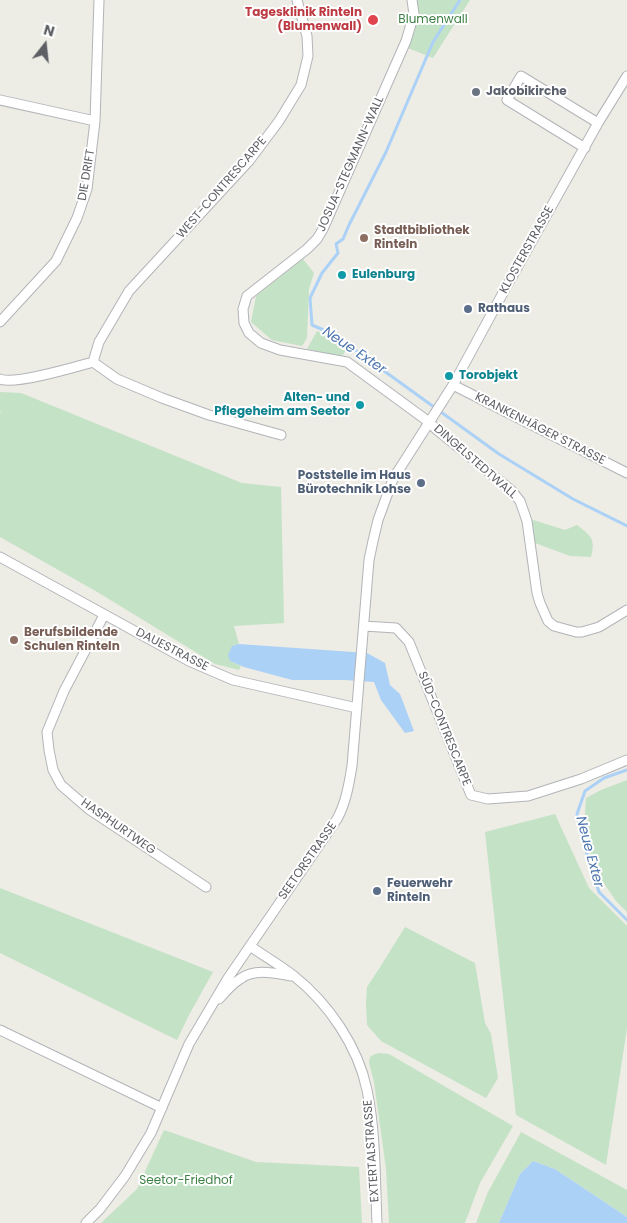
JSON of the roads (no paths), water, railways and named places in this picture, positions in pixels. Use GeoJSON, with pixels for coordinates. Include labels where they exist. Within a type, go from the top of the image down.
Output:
{"type":"FeatureCollection","features":[{"type":"Feature","properties":{"kind":"street","name":"DIE DRIFT"},"geometry":{"type":"LineString","coordinates":[[0,322],[56,261],[77,218],[87,189],[95,121],[99,0]]}},
{"type":"Feature","properties":{"kind":"street","name":"WEST-CONTRESCARPE"},"geometry":{"type":"LineString","coordinates":[[94,362],[99,342],[130,291],[249,161],[279,121],[301,85],[308,56],[307,36],[297,0]]}},
{"type":"Feature","properties":{"kind":"street","name":"JOSUA-STEGMANN-WALL"},"geometry":{"type":"LineString","coordinates":[[412,0],[414,14],[406,41],[323,229],[317,239],[307,249],[246,296],[243,309],[244,323],[249,333],[261,343],[280,350],[347,362],[432,418]]}},
{"type":"Feature","properties":{"kind":"street"},"geometry":{"type":"LineString","coordinates":[[585,148],[507,100],[521,76],[598,122]]}},
{"type":"Feature","properties":{"kind":"street","name":"KLOSTERSTRASSE"},"geometry":{"type":"LineString","coordinates":[[440,404],[453,385],[598,122],[627,76]]}},
{"type":"Feature","properties":{"kind":"street"},"geometry":{"type":"LineString","coordinates":[[0,100],[95,121]]}},
{"type":"Feature","properties":{"kind":"street"},"geometry":{"type":"LineString","coordinates":[[0,379],[5,381],[18,380],[94,362],[117,379],[162,398],[209,416],[281,435]]}},
{"type":"Feature","properties":{"kind":"street","name":"KRANKENHÄGER STRASSE"},"geometry":{"type":"LineString","coordinates":[[453,385],[627,474]]}},
{"type":"Feature","properties":{"kind":"street","name":"SEETORSTRASSE"},"geometry":{"type":"LineString","coordinates":[[86,1223],[100,1209],[125,1176],[151,1133],[188,1044],[228,978],[342,811],[352,766],[369,560],[378,520],[393,479],[440,404]]}},
{"type":"Feature","properties":{"kind":"street","name":"DINGELSTEDTWALL"},"geometry":{"type":"LineString","coordinates":[[432,418],[437,430],[511,490],[520,501],[527,521],[537,593],[548,621],[554,626],[582,632],[598,627],[627,610]]}},
{"type":"Feature","properties":{"kind":"street","name":"DAUESTRASSE"},"geometry":{"type":"LineString","coordinates":[[0,557],[189,661],[233,680],[357,708]]}},
{"type":"Feature","properties":{"kind":"street","name":"HASPHURTWEG"},"geometry":{"type":"LineString","coordinates":[[104,615],[64,692],[47,732],[48,750],[53,770],[61,785],[90,810],[206,887]]}},
{"type":"Feature","properties":{"kind":"street","name":"SÜD-CONTRESCARPE"},"geometry":{"type":"LineString","coordinates":[[364,626],[396,628],[409,642],[471,795],[488,798],[528,796],[581,779],[627,760]]}},
{"type":"Feature","properties":{"kind":"street","name":"EXTERTALSTRASSE"},"geometry":{"type":"LineString","coordinates":[[250,946],[294,976],[331,1014],[356,1054],[367,1088],[372,1123],[377,1223]]}},
{"type":"Feature","properties":{"kind":"street"},"geometry":{"type":"LineString","coordinates":[[210,1007],[240,979],[252,973],[262,972],[294,976]]}},
{"type":"Feature","properties":{"kind":"street"},"geometry":{"type":"LineString","coordinates":[[0,1030],[162,1108]]}},
{"type":"Feature","properties":{"kind":"water"},"geometry":{"type":"Polygon","coordinates":[[[239,644],[367,653],[385,663],[390,685],[400,694],[414,731],[405,733],[381,700],[374,682],[292,680],[244,667],[230,661],[228,655],[232,646],[239,644]]]}},
{"type":"Feature","properties":{"kind":"water"},"geometry":{"type":"Polygon","coordinates":[[[533,1161],[555,1169],[627,1217],[627,1223],[499,1223],[520,1174],[533,1161]]]}},
{"type":"Feature","properties":{"kind":"waterway","name":"Neue Exter"},"geometry":{"type":"LineString","coordinates":[[460,0],[433,42],[386,152],[343,239],[336,244],[338,253],[322,273],[310,298],[312,325],[333,334],[499,454],[573,499],[627,526]]}},
{"type":"Feature","properties":{"kind":"waterway","name":"Neue Exter"},"geometry":{"type":"LineString","coordinates":[[627,770],[604,778],[585,791],[577,814],[583,841],[599,892],[627,920]]}},
{"type":"Feature","properties":{"kind":"place","name":"Tagesklinik Rinteln (Blumenwall)"},"geometry":{"type":"Point","coordinates":[373,20]}},
{"type":"Feature","properties":{"kind":"place","name":"Jakobikirche"},"geometry":{"type":"Point","coordinates":[476,92]}},
{"type":"Feature","properties":{"kind":"place","name":"Stadtbibliothek Rinteln"},"geometry":{"type":"Point","coordinates":[364,238]}},
{"type":"Feature","properties":{"kind":"place","name":"Eulenburg"},"geometry":{"type":"Point","coordinates":[342,275]}},
{"type":"Feature","properties":{"kind":"place","name":"Rathaus"},"geometry":{"type":"Point","coordinates":[468,309]}},
{"type":"Feature","properties":{"kind":"place","name":"Torobjekt"},"geometry":{"type":"Point","coordinates":[449,376]}},
{"type":"Feature","properties":{"kind":"place","name":"Alten- und Pflegeheim am Seetor"},"geometry":{"type":"Point","coordinates":[360,405]}},
{"type":"Feature","properties":{"kind":"place","name":"Poststelle im Haus Bürotechnik Lohse"},"geometry":{"type":"Point","coordinates":[421,483]}},
{"type":"Feature","properties":{"kind":"place","name":"Berufsbildende Schulen Rinteln"},"geometry":{"type":"Point","coordinates":[14,640]}},
{"type":"Feature","properties":{"kind":"place","name":"Feuerwehr Rinteln"},"geometry":{"type":"Point","coordinates":[377,891]}},
{"type":"Feature","properties":{"kind":"park label","name":"Blumenwall"},"geometry":{"type":"Point","coordinates":[433,20]}},
{"type":"Feature","properties":{"kind":"park label","name":"Seetor-Friedhof"},"geometry":{"type":"Point","coordinates":[186,1181]}}]}
